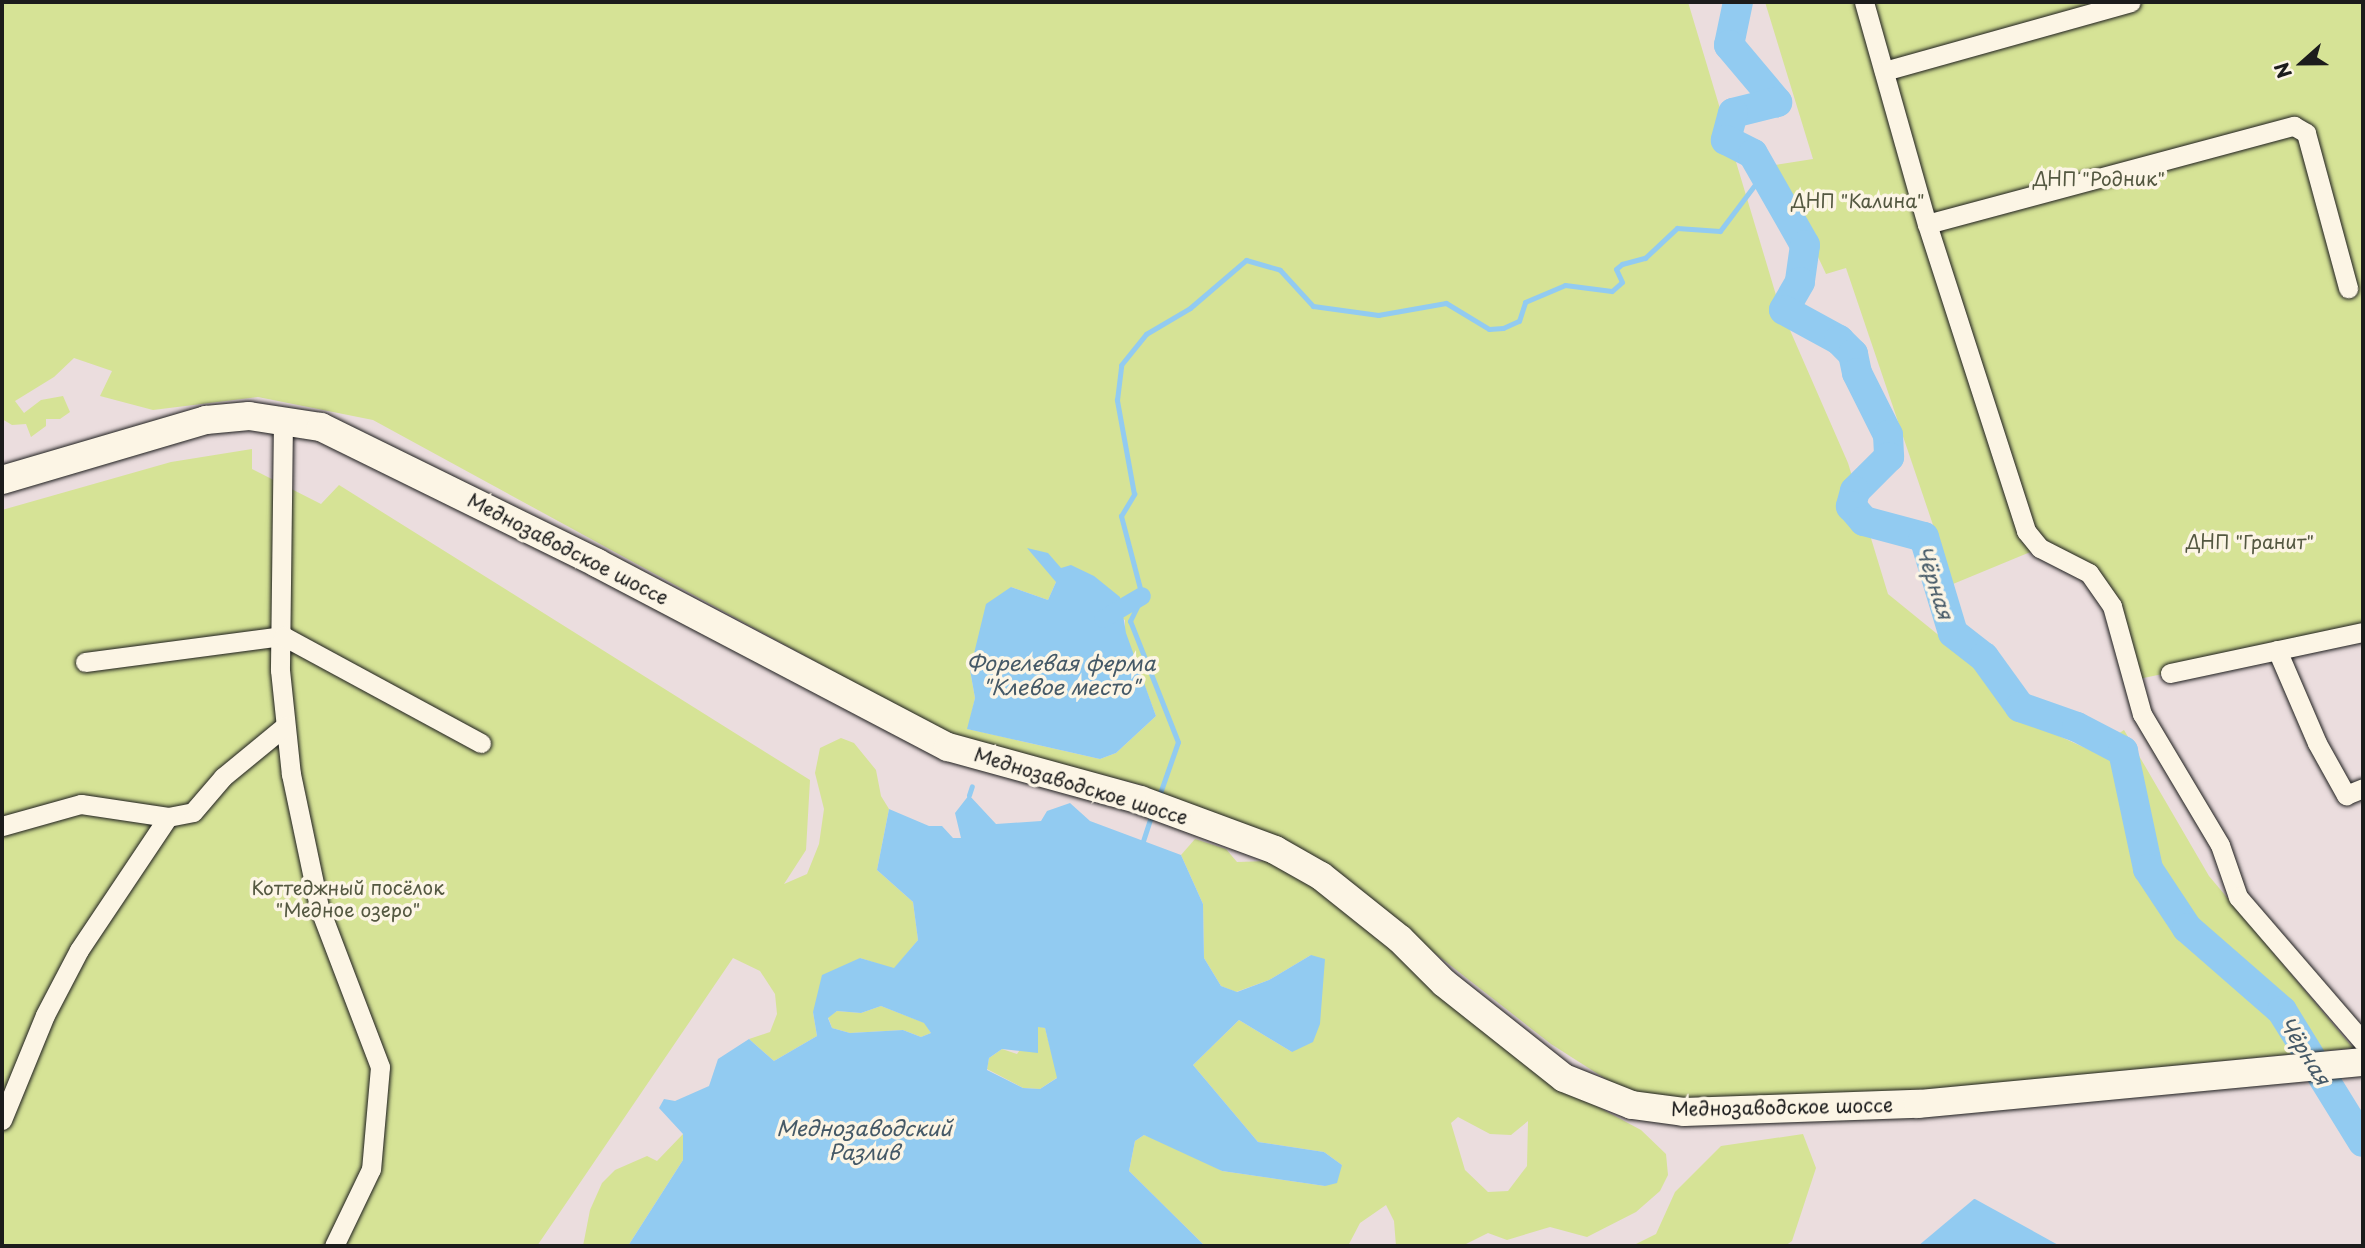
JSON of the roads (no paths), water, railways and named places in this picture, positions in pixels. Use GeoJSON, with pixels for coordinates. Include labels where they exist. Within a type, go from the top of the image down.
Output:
{"type":"FeatureCollection","features":[{"type":"Feature","properties":{"kind":"main road","name":"Меднозаводское шоссе"},"geometry":{"type":"LineString","coordinates":[[2,480],[205,420],[283,420],[321,428],[360,443],[948,747],[1140,800],[1275,850],[1321,876],[1400,939],[1444,983],[1564,1078],[1632,1105],[1684,1112],[1918,1104],[2363,1062]]}},
{"type":"Feature","properties":{"kind":"street"},"geometry":{"type":"LineString","coordinates":[[1864,2],[1927,224],[2026,531],[2040,548],[2090,573],[2112,606],[2135,680],[2142,714],[2220,845],[2238,897],[2363,1042]]}},
{"type":"Feature","properties":{"kind":"street"},"geometry":{"type":"LineString","coordinates":[[1884,71],[2131,2]]}},
{"type":"Feature","properties":{"kind":"street"},"geometry":{"type":"LineString","coordinates":[[1927,224],[2294,126],[2306,133],[2348,288]]}},
{"type":"Feature","properties":{"kind":"street"},"geometry":{"type":"LineString","coordinates":[[283,420],[285,726],[319,907],[380,1068],[371,1169],[334,1246]]}},
{"type":"Feature","properties":{"kind":"street"},"geometry":{"type":"LineString","coordinates":[[2135,680],[2363,632]]}},
{"type":"Feature","properties":{"kind":"street"},"geometry":{"type":"LineString","coordinates":[[85,662],[283,636],[481,743]]}},
{"type":"Feature","properties":{"kind":"street"},"geometry":{"type":"LineString","coordinates":[[2277,650],[2317,743],[2346,795],[2363,788]]}},
{"type":"Feature","properties":{"kind":"street"},"geometry":{"type":"LineString","coordinates":[[2,826],[81,804],[168,817],[193,812],[223,777],[285,726]]}},
{"type":"Feature","properties":{"kind":"street"},"geometry":{"type":"LineString","coordinates":[[2,1120],[44,1015],[79,950],[168,817]]}},
{"type":"Feature","properties":{"kind":"water","name":"Форелевая ферма \"Клевое место\""},"geometry":{"type":"Polygon","coordinates":[[[1027,548],[1048,553],[1061,568],[1071,565],[1094,576],[1120,597],[1126,633],[1156,716],[1116,753],[1100,759],[967,729],[975,698],[970,670],[986,604],[1011,587],[1048,600],[1056,582],[1027,548]]]}},
{"type":"Feature","properties":{"kind":"water","name":"Меднозаводский Разлив"},"geometry":{"type":"Polygon","coordinates":[[[969,795],[996,824],[1041,821],[1047,811],[1070,803],[1090,821],[1181,855],[1203,904],[1204,958],[1221,986],[1237,992],[1269,980],[1311,955],[1325,959],[1320,1024],[1313,1042],[1292,1052],[1239,1020],[1193,1065],[1258,1142],[1324,1152],[1342,1165],[1337,1183],[1325,1186],[1222,1171],[1144,1135],[1135,1141],[1129,1171],[1205,1246],[628,1246],[683,1160],[683,1134],[659,1108],[664,1099],[675,1101],[709,1086],[718,1059],[749,1039],[774,1061],[817,1036],[813,1012],[822,975],[860,958],[894,968],[918,940],[913,902],[877,870],[889,809],[929,826],[942,826],[953,838],[961,838],[955,813],[969,795]],[[881,1006],[861,1013],[837,1011],[828,1018],[832,1028],[850,1033],[903,1030],[921,1037],[931,1033],[924,1023],[881,1006]],[[1038,1027],[1038,1053],[1002,1049],[989,1058],[987,1070],[1023,1088],[1040,1089],[1057,1078],[1045,1028],[1038,1027]]]}},
{"type":"Feature","properties":{"kind":"water"},"geometry":{"type":"Polygon","coordinates":[[[1975,1199],[2060,1246],[1918,1246],[1975,1199]]]}},
{"type":"Feature","properties":{"kind":"waterway","name":"Чёрная"},"geometry":{"type":"LineString","coordinates":[[1738,2],[1729,45],[1777,102],[1733,113],[1726,140],[1753,154],[1805,245],[1800,282],[1784,310],[1839,340],[1853,354],[1857,373],[1888,435],[1889,457],[1855,491],[1851,506],[1864,521],[1924,537],[1953,633],[1984,657],[2020,707],[2077,727],[2123,751],[2148,869],[2187,928],[2282,1011],[2363,1142]]}},
{"type":"Feature","properties":{"kind":"waterway"},"geometry":{"type":"LineString","coordinates":[[1158,799],[1178,742],[1130,621],[1142,596],[1121,516],[1134,494],[1117,400],[1121,365],[1146,334],[1190,308],[1246,260],[1280,270],[1313,306],[1378,315],[1446,303],[1489,329],[1503,328],[1519,321],[1525,302],[1565,285],[1612,291],[1622,282],[1616,269],[1622,264],[1645,258],[1677,228],[1720,231],[1763,174]]}},
{"type":"Feature","properties":{"kind":"waterway"},"geometry":{"type":"LineString","coordinates":[[1103,619],[1142,596]]}},
{"type":"Feature","properties":{"kind":"waterway"},"geometry":{"type":"LineString","coordinates":[[969,795],[972,786]]}},
{"type":"Feature","properties":{"kind":"waterway"},"geometry":{"type":"LineString","coordinates":[[1143,841],[1152,814]]}},
{"type":"Feature","properties":{"kind":"park label","name":"ДНП \"Родник\""},"geometry":{"type":"Point","coordinates":[2099,179]}},
{"type":"Feature","properties":{"kind":"park label","name":"ДНП \"Калина\""},"geometry":{"type":"Point","coordinates":[1858,201]}},
{"type":"Feature","properties":{"kind":"park label","name":"ДНП \"Гранит\""},"geometry":{"type":"Point","coordinates":[2250,542]}},
{"type":"Feature","properties":{"kind":"park label","name":"Коттеджный посёлок \"Медное озеро\""},"geometry":{"type":"Point","coordinates":[348,899]}}]}
